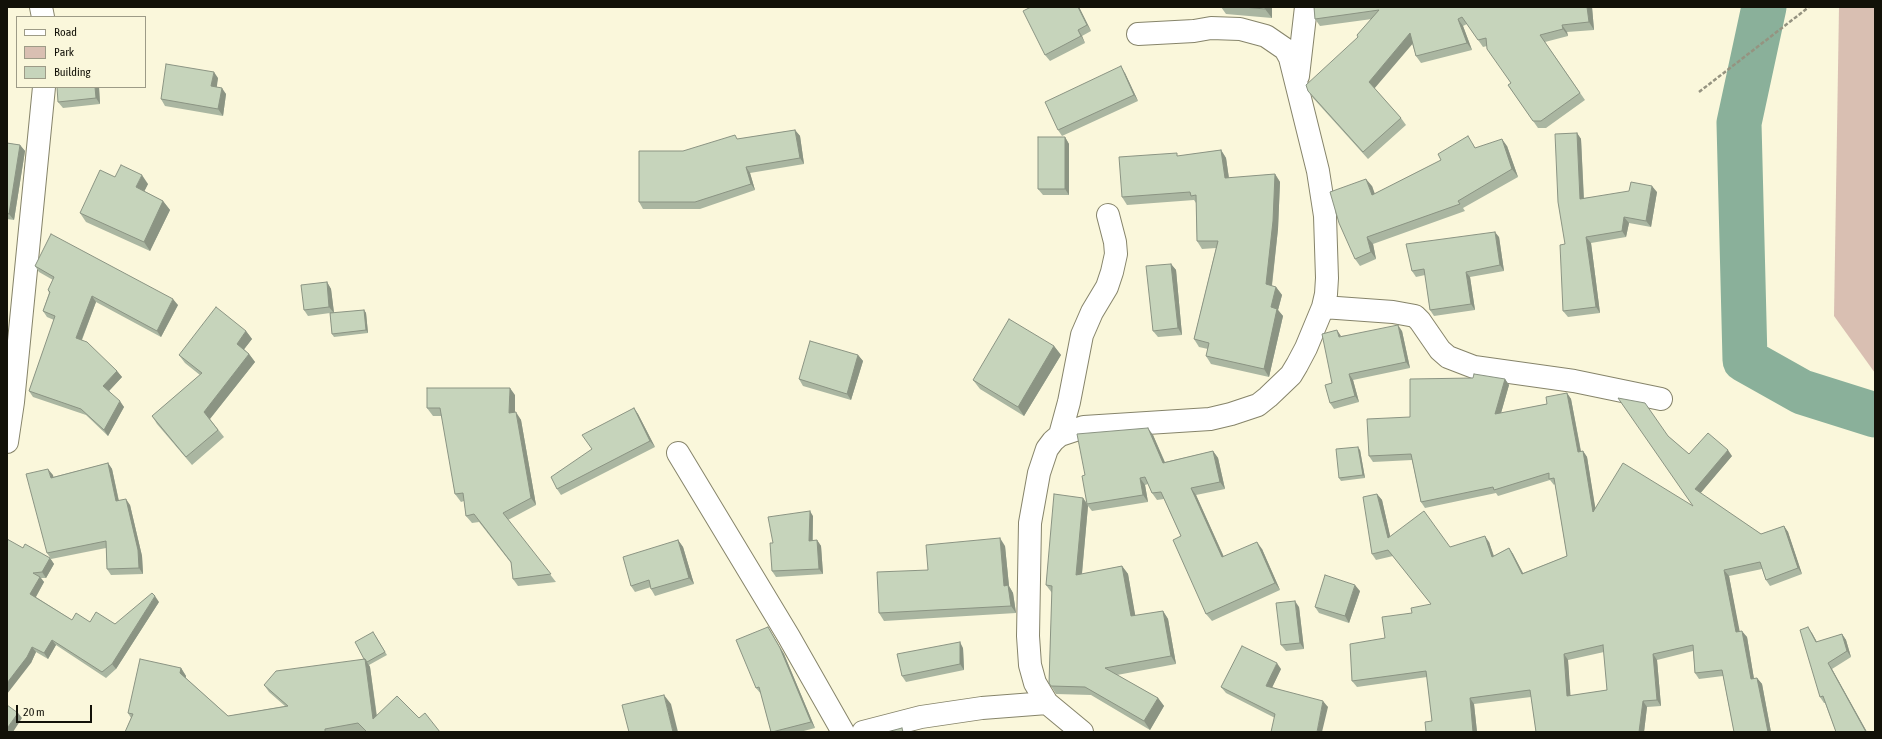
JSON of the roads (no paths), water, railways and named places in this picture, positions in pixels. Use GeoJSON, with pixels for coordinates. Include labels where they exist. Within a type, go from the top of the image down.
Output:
{"type":"FeatureCollection","features":[{"type":"Feature","properties":{"kind":"street"},"geometry":{"type":"LineString","coordinates":[[1297,87],[1306,7]]}},
{"type":"Feature","properties":{"kind":"street"},"geometry":{"type":"LineString","coordinates":[[1082,732],[1047,703],[1035,683],[1030,665],[1028,636],[1030,523],[1041,467],[1047,449],[1052,441],[1060,435],[1084,427],[1210,419],[1231,414],[1258,404],[1268,397],[1291,375],[1306,348],[1326,294],[1327,278],[1325,216],[1318,171],[1290,58],[1285,49],[1275,41],[1256,32],[1240,28],[1211,28],[1194,31],[1138,34]]}},
{"type":"Feature","properties":{"kind":"street"},"geometry":{"type":"LineString","coordinates":[[7,442],[13,402],[44,88]]}},
{"type":"Feature","properties":{"kind":"street"},"geometry":{"type":"LineString","coordinates":[[1060,435],[1069,402],[1082,335],[1092,312],[1107,287],[1116,254],[1116,242],[1108,215]]}},
{"type":"Feature","properties":{"kind":"street"},"geometry":{"type":"LineString","coordinates":[[1322,307],[1393,312],[1415,316],[1440,350],[1448,357],[1474,367],[1574,381],[1661,399]]}},
{"type":"Feature","properties":{"kind":"street"},"geometry":{"type":"LineString","coordinates":[[678,453],[789,637],[843,732]]}},
{"type":"Feature","properties":{"kind":"street"},"geometry":{"type":"LineString","coordinates":[[864,732],[921,717],[982,708],[1047,703]]}},
{"type":"Feature","properties":{"kind":"waterway"},"geometry":{"type":"LineString","coordinates":[[1764,7],[1739,123],[1745,360],[1802,392],[1875,415]]}}]}
